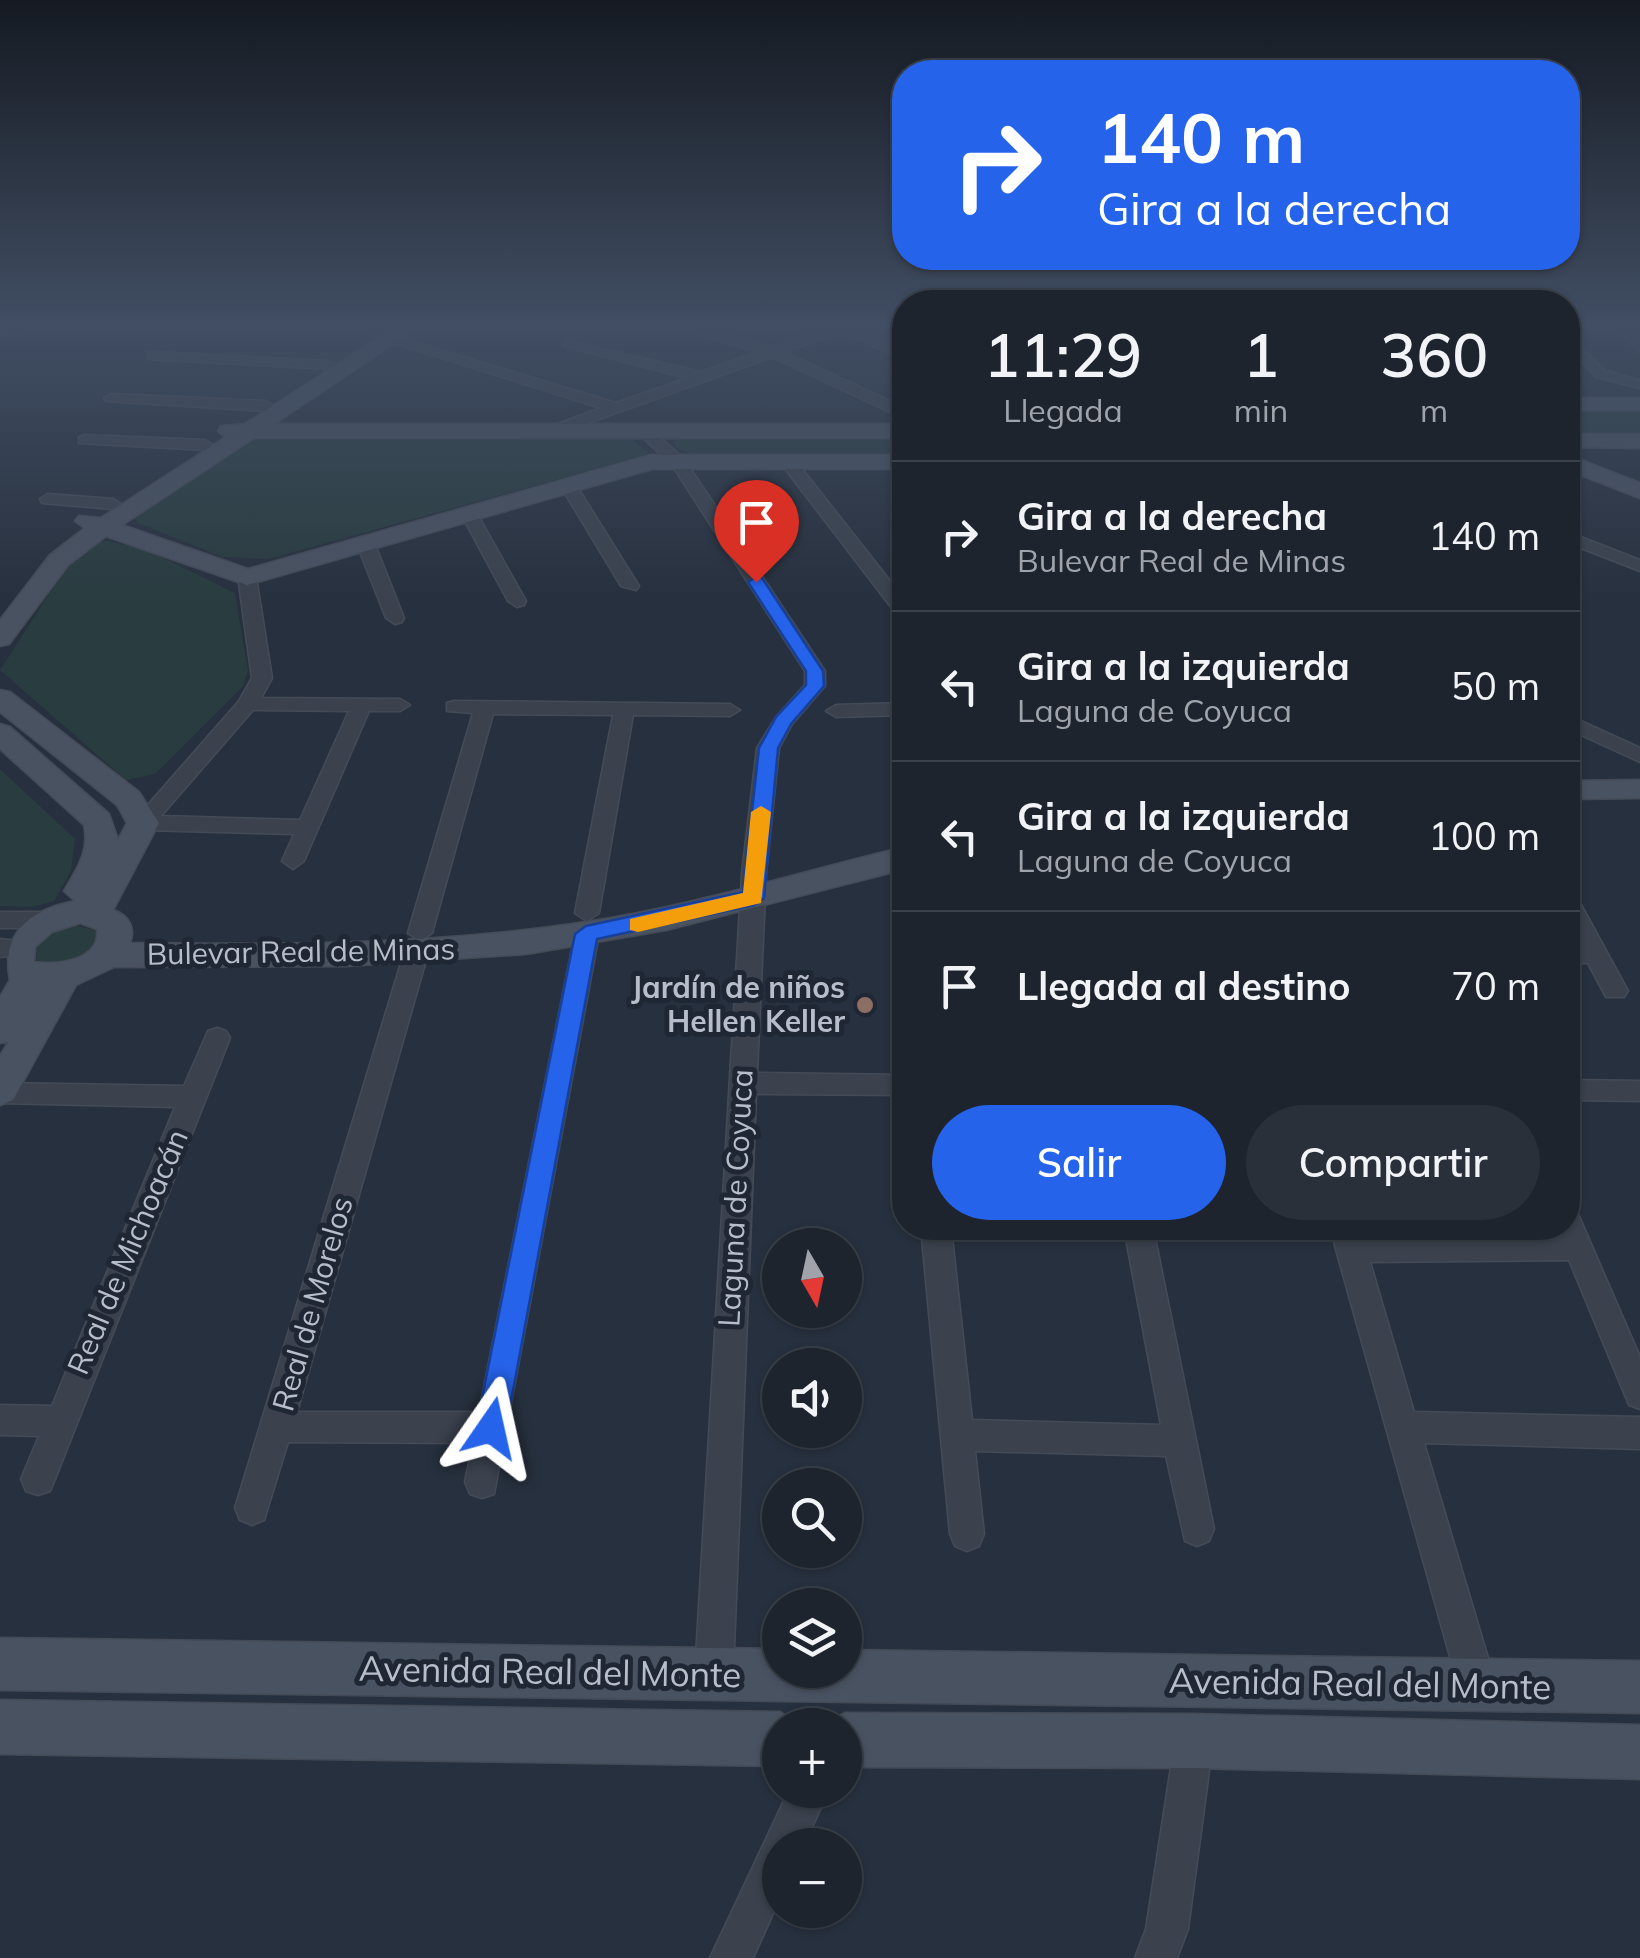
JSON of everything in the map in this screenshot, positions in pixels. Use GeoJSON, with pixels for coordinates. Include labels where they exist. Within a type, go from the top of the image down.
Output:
{"type":"FeatureCollection","features":[{"type":"Feature","properties":{"kind":"street"},"geometry":{"type":"LineString","coordinates":[[0,638],[59,560],[102,518],[205,445],[239,431],[253,418]]}},
{"type":"Feature","properties":{"kind":"street"},"geometry":{"type":"LineString","coordinates":[[0,603],[36,556],[258,418]]}},
{"type":"Feature","properties":{"kind":"street"},"geometry":{"type":"LineString","coordinates":[[239,431],[549,432],[606,418]]}},
{"type":"Feature","properties":{"kind":"street"},"geometry":{"type":"LineString","coordinates":[[615,418],[646,433],[892,431]]}},
{"type":"Feature","properties":{"kind":"street","name":"Laguna de Coyuca"},"geometry":{"type":"LineString","coordinates":[[646,433],[678,462],[814,671],[815,686],[783,721],[768,748],[741,1083],[714,1674]]}},
{"type":"Feature","properties":{"kind":"street"},"geometry":{"type":"LineString","coordinates":[[85,440],[205,445]]}},
{"type":"Feature","properties":{"kind":"street"},"geometry":{"type":"LineString","coordinates":[[1580,442],[1640,442]]}},
{"type":"Feature","properties":{"kind":"street"},"geometry":{"type":"LineString","coordinates":[[48,499],[247,577],[651,462],[892,464]]}},
{"type":"Feature","properties":{"kind":"street"},"geometry":{"type":"LineString","coordinates":[[789,463],[892,595]]}},
{"type":"Feature","properties":{"kind":"street"},"geometry":{"type":"LineString","coordinates":[[1580,467],[1640,491]]}},
{"type":"Feature","properties":{"kind":"street"},"geometry":{"type":"LineString","coordinates":[[1580,477],[1640,500]]}},
{"type":"Feature","properties":{"kind":"street"},"geometry":{"type":"LineString","coordinates":[[568,485],[630,586]]}},
{"type":"Feature","properties":{"kind":"street"},"geometry":{"type":"LineString","coordinates":[[468,512],[517,602]]}},
{"type":"Feature","properties":{"kind":"street"},"geometry":{"type":"LineString","coordinates":[[365,542],[395,618]]}},
{"type":"Feature","properties":{"kind":"street"},"geometry":{"type":"LineString","coordinates":[[1580,542],[1640,566]]}},
{"type":"Feature","properties":{"kind":"street"},"geometry":{"type":"LineString","coordinates":[[22,954],[86,928],[142,822],[248,704],[262,678],[247,577]]}},
{"type":"Feature","properties":{"kind":"street"},"geometry":{"type":"LineString","coordinates":[[0,698],[128,799],[142,822]]}},
{"type":"Feature","properties":{"kind":"street"},"geometry":{"type":"LineString","coordinates":[[248,704],[400,705]]}},
{"type":"Feature","properties":{"kind":"street"},"geometry":{"type":"LineString","coordinates":[[294,861],[362,704]]}},
{"type":"Feature","properties":{"kind":"street"},"geometry":{"type":"LineString","coordinates":[[454,707],[730,710]]}},
{"type":"Feature","properties":{"kind":"street","name":"Real de Morelos"},"geometry":{"type":"LineString","coordinates":[[485,707],[277,1426],[491,1428]]}},
{"type":"Feature","properties":{"kind":"street"},"geometry":{"type":"LineString","coordinates":[[482,1482],[624,708]]}},
{"type":"Feature","properties":{"kind":"street"},"geometry":{"type":"LineString","coordinates":[[836,711],[892,709]]}},
{"type":"Feature","properties":{"kind":"street"},"geometry":{"type":"LineString","coordinates":[[1580,728],[1640,756]]}},
{"type":"Feature","properties":{"kind":"street"},"geometry":{"type":"LineString","coordinates":[[0,733],[98,821],[105,837],[86,928]]}},
{"type":"Feature","properties":{"kind":"street"},"geometry":{"type":"LineString","coordinates":[[1580,772],[1640,772]]}},
{"type":"Feature","properties":{"kind":"street"},"geometry":{"type":"LineString","coordinates":[[67,794],[97,778]]}},
{"type":"Feature","properties":{"kind":"street"},"geometry":{"type":"LineString","coordinates":[[1580,790],[1640,789]]}},
{"type":"Feature","properties":{"kind":"street"},"geometry":{"type":"LineString","coordinates":[[142,822],[308,827]]}},
{"type":"Feature","properties":{"kind":"street","name":"Bulevar Real de Minas"},"geometry":{"type":"LineString","coordinates":[[754,885],[892,839]]}},
{"type":"Feature","properties":{"kind":"street","name":"Bulevar Real de Minas"},"geometry":{"type":"LineString","coordinates":[[86,928],[418,943],[587,924],[754,885],[892,860]]}},
{"type":"Feature","properties":{"kind":"street"},"geometry":{"type":"LineString","coordinates":[[1580,927],[1616,991]]}},
{"type":"Feature","properties":{"kind":"street"},"geometry":{"type":"LineString","coordinates":[[22,954],[86,928]]}},
{"type":"Feature","properties":{"kind":"street"},"geometry":{"type":"LineString","coordinates":[[0,1030],[22,954]]}},
{"type":"Feature","properties":{"kind":"street"},"geometry":{"type":"LineString","coordinates":[[0,1092],[22,954]]}},
{"type":"Feature","properties":{"kind":"street"},"geometry":{"type":"LineString","coordinates":[[1580,954],[1594,954]]}},
{"type":"Feature","properties":{"kind":"street"},"geometry":{"type":"LineString","coordinates":[[192,1097],[217,1038]]}},
{"type":"Feature","properties":{"kind":"street"},"geometry":{"type":"LineString","coordinates":[[741,1083],[892,1085]]}},
{"type":"Feature","properties":{"kind":"street"},"geometry":{"type":"LineString","coordinates":[[1580,1090],[1640,1090]]}},
{"type":"Feature","properties":{"kind":"street","name":"Real de Michoacán"},"geometry":{"type":"LineString","coordinates":[[0,1092],[192,1097],[58,1421],[38,1480]]}},
{"type":"Feature","properties":{"kind":"street"},"geometry":{"type":"LineString","coordinates":[[937,1240],[967,1534]]}},
{"type":"Feature","properties":{"kind":"street"},"geometry":{"type":"LineString","coordinates":[[1141,1240],[1197,1529]]}},
{"type":"Feature","properties":{"kind":"street"},"geometry":{"type":"LineString","coordinates":[[1350,1240],[1476,1685]]}},
{"type":"Feature","properties":{"kind":"street"},"geometry":{"type":"LineString","coordinates":[[1575,1240],[1640,1394]]}},
{"type":"Feature","properties":{"kind":"street"},"geometry":{"type":"LineString","coordinates":[[0,1420],[58,1421]]}},
{"type":"Feature","properties":{"kind":"street"},"geometry":{"type":"LineString","coordinates":[[252,1508],[277,1426]]}},
{"type":"Feature","properties":{"kind":"street"},"geometry":{"type":"LineString","coordinates":[[1404,1427],[1640,1432]]}},
{"type":"Feature","properties":{"kind":"street"},"geometry":{"type":"LineString","coordinates":[[957,1435],[1180,1441]]}},
{"type":"Feature","properties":{"kind":"street","name":"Avenida Real del Monte"},"geometry":{"type":"LineString","coordinates":[[0,1664],[1640,1688]]}},
{"type":"Feature","properties":{"kind":"street","name":"Avenida Real del Monte"},"geometry":{"type":"LineString","coordinates":[[0,1728],[762,1739]]}},
{"type":"Feature","properties":{"kind":"street","name":"Avenida Real del Monte"},"geometry":{"type":"LineString","coordinates":[[862,1740],[1194,1741],[1640,1752]]}},
{"type":"Feature","properties":{"kind":"street"},"geometry":{"type":"LineString","coordinates":[[1156,1958],[1167,1928],[1194,1741]]}},
{"type":"Feature","properties":{"kind":"street"},"geometry":{"type":"LineString","coordinates":[[731,1958],[762,1892]]}},
{"type":"Feature","properties":{"kind":"shaded area"},"geometry":{"type":"Polygon","coordinates":[[[1580,418],[1640,418],[1640,437],[1580,437],[1580,418]]]}},
{"type":"Feature","properties":{"kind":"shaded area"},"geometry":{"type":"Polygon","coordinates":[[[679,437],[892,438],[892,455],[697,456],[676,448],[674,442],[679,437]]]}},
{"type":"Feature","properties":{"kind":"shaded area"},"geometry":{"type":"Polygon","coordinates":[[[258,438],[633,440],[650,454],[268,559],[223,557],[138,523],[133,516],[258,438]]]}},
{"type":"Feature","properties":{"kind":"shaded area"},"geometry":{"type":"Polygon","coordinates":[[[107,541],[145,549],[235,593],[248,671],[243,686],[155,774],[126,780],[0,670],[74,555],[90,544],[107,541]]]}},
{"type":"Feature","properties":{"kind":"shaded area"},"geometry":{"type":"Polygon","coordinates":[[[0,769],[75,839],[71,871],[54,901],[32,907],[0,906],[0,769]]]}},
{"type":"Feature","properties":{"kind":"shaded area"},"geometry":{"type":"Polygon","coordinates":[[[72,925],[96,930],[99,935],[95,949],[68,965],[40,963],[35,958],[37,945],[51,932],[72,925]]]}},
{"type":"Feature","properties":{"kind":"slow traffic"},"geometry":{"type":"LineString","coordinates":[[638,924],[754,898],[761,812]]}},
{"type":"Feature","properties":{"kind":"place","name":"Jardín de niños Hellen Keller"},"geometry":{"type":"Point","coordinates":[865,1005]}},
{"type":"Feature","properties":{"kind":"route"},"geometry":{"type":"LineString","coordinates":[[491,1428],[586,934],[754,898],[768,748],[783,721],[815,686],[814,671],[756,582]]}}]}
